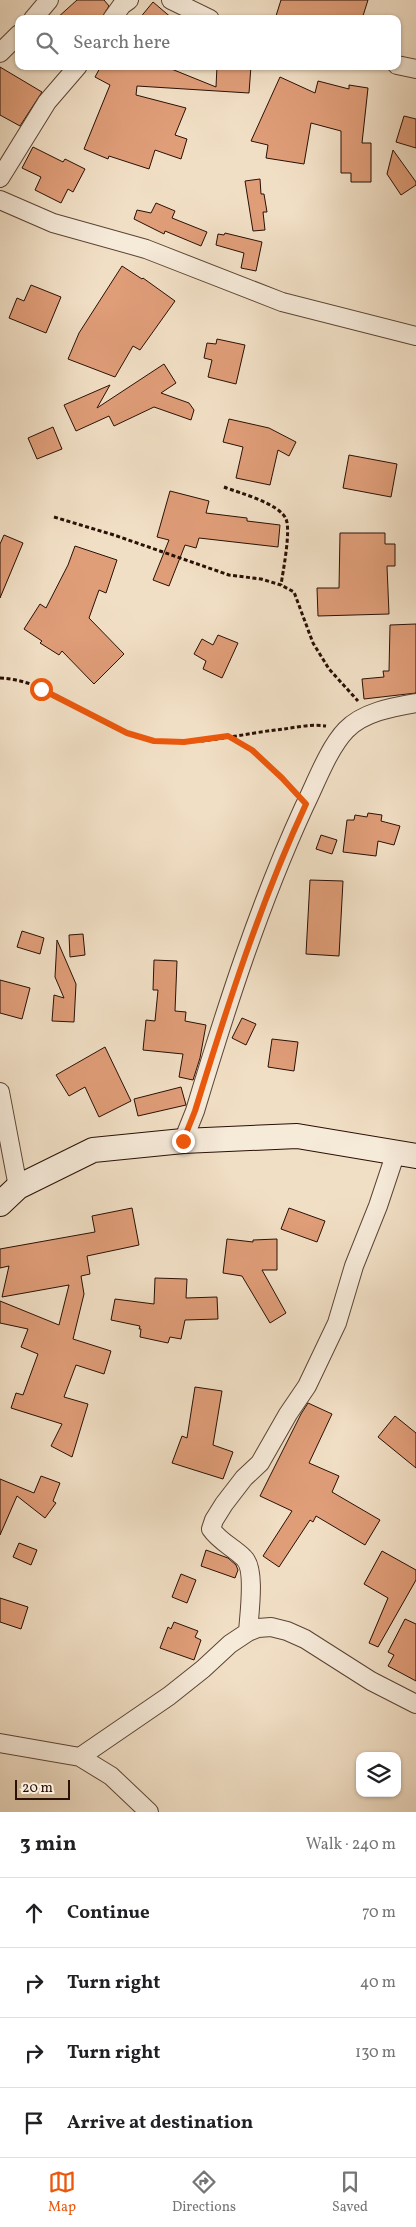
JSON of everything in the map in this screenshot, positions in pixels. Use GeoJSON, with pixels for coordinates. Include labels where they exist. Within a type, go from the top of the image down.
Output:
{"type":"FeatureCollection","features":[{"type":"Feature","properties":{"kind":"street"},"geometry":{"type":"LineString","coordinates":[[36,15],[49,0]]}},
{"type":"Feature","properties":{"kind":"street"},"geometry":{"type":"LineString","coordinates":[[115,15],[122,5],[129,0]]}},
{"type":"Feature","properties":{"kind":"street"},"geometry":{"type":"LineString","coordinates":[[171,0],[202,15]]}},
{"type":"Feature","properties":{"kind":"street"},"geometry":{"type":"LineString","coordinates":[[0,53],[15,38]]}},
{"type":"Feature","properties":{"kind":"street"},"geometry":{"type":"LineString","coordinates":[[401,66],[416,70]]}},
{"type":"Feature","properties":{"kind":"street"},"geometry":{"type":"LineString","coordinates":[[0,178],[47,102],[75,70]]}},
{"type":"Feature","properties":{"kind":"street"},"geometry":{"type":"LineString","coordinates":[[0,200],[53,223],[146,249],[282,302],[416,336]]}},
{"type":"Feature","properties":{"kind":"street"},"geometry":{"type":"LineString","coordinates":[[183,1141],[195,1111],[258,916],[280,860],[326,760],[346,730],[365,716],[416,703]]}},
{"type":"Feature","properties":{"kind":"street"},"geometry":{"type":"LineString","coordinates":[[0,1092],[18,1187]]}},
{"type":"Feature","properties":{"kind":"street"},"geometry":{"type":"LineString","coordinates":[[0,1204],[18,1187],[93,1150],[183,1141],[297,1136],[406,1154],[378,1206],[354,1266],[337,1323],[307,1386],[288,1414],[260,1463],[244,1478],[224,1504],[213,1524],[212,1529],[219,1540],[246,1559],[250,1570],[248,1632]]}},
{"type":"Feature","properties":{"kind":"street"},"geometry":{"type":"LineString","coordinates":[[80,1756],[169,1696],[203,1669],[230,1644],[258,1628],[287,1631],[305,1639],[372,1680],[416,1704]]}},
{"type":"Feature","properties":{"kind":"street"},"geometry":{"type":"LineString","coordinates":[[0,1743],[80,1756],[111,1776],[150,1812]]}},
{"type":"Feature","properties":{"kind":"path"},"geometry":{"type":"LineString","coordinates":[[224,488],[262,501],[279,511],[286,520],[286,549],[281,585]]}},
{"type":"Feature","properties":{"kind":"path"},"geometry":{"type":"LineString","coordinates":[[54,518],[114,534],[229,574],[261,579],[281,585],[294,592],[313,643],[329,669],[359,702],[365,716]]}},
{"type":"Feature","properties":{"kind":"path"},"geometry":{"type":"LineString","coordinates":[[0,678],[41,689],[127,733],[154,741],[184,742],[321,726],[346,730]]}},
{"type":"Feature","properties":{"kind":"path"},"geometry":{"type":"LineString","coordinates":[[228,736],[252,750],[306,804]]}},
{"type":"Feature","properties":{"kind":"building"},"geometry":{"type":"Polygon","coordinates":[[[77,0],[104,0],[109,6],[103,15],[60,15],[77,0]]]}},
{"type":"Feature","properties":{"kind":"building"},"geometry":{"type":"Polygon","coordinates":[[[281,0],[368,0],[363,15],[276,15],[281,0]]]}},
{"type":"Feature","properties":{"kind":"building"},"geometry":{"type":"Polygon","coordinates":[[[153,2],[168,15],[142,15],[153,2]]]}},
{"type":"Feature","properties":{"kind":"building"},"geometry":{"type":"Polygon","coordinates":[[[0,67],[42,92],[20,126],[0,115],[0,67]]]}},
{"type":"Feature","properties":{"kind":"building"},"geometry":{"type":"Polygon","coordinates":[[[99,70],[174,70],[216,87],[217,70],[251,70],[249,93],[137,86],[136,95],[186,108],[175,135],[187,139],[181,159],[155,150],[149,169],[109,156],[108,159],[84,149],[110,85],[95,77],[99,70]]]}},
{"type":"Feature","properties":{"kind":"building"},"geometry":{"type":"Polygon","coordinates":[[[280,77],[315,93],[318,81],[349,89],[349,85],[368,88],[362,143],[371,143],[371,182],[351,182],[351,173],[341,173],[341,131],[311,123],[304,164],[266,158],[268,145],[251,141],[280,77]]]}},
{"type":"Feature","properties":{"kind":"building"},"geometry":{"type":"Polygon","coordinates":[[[404,116],[416,119],[416,148],[396,142],[404,116]]]}},
{"type":"Feature","properties":{"kind":"building"},"geometry":{"type":"Polygon","coordinates":[[[33,147],[63,162],[65,159],[85,169],[73,192],[68,189],[61,203],[35,190],[41,177],[22,168],[33,147]]]}},
{"type":"Feature","properties":{"kind":"building"},"geometry":{"type":"Polygon","coordinates":[[[393,150],[416,182],[416,185],[401,195],[387,174],[393,150]]]}},
{"type":"Feature","properties":{"kind":"building"},"geometry":{"type":"Polygon","coordinates":[[[260,179],[261,194],[264,194],[267,212],[263,212],[265,230],[253,231],[245,181],[260,179]]]}},
{"type":"Feature","properties":{"kind":"building"},"geometry":{"type":"Polygon","coordinates":[[[156,203],[175,211],[172,218],[207,232],[201,246],[165,231],[164,234],[134,219],[137,210],[151,213],[156,203]]]}},
{"type":"Feature","properties":{"kind":"building"},"geometry":{"type":"Polygon","coordinates":[[[225,233],[262,242],[256,271],[241,268],[244,253],[216,245],[218,234],[224,235],[225,233]]]}},
{"type":"Feature","properties":{"kind":"building"},"geometry":{"type":"Polygon","coordinates":[[[122,266],[143,278],[175,301],[140,350],[133,346],[115,377],[68,359],[79,333],[122,266]]]}},
{"type":"Feature","properties":{"kind":"building"},"geometry":{"type":"Polygon","coordinates":[[[31,285],[61,297],[46,333],[9,318],[17,298],[24,301],[31,285]]]}},
{"type":"Feature","properties":{"kind":"building"},"geometry":{"type":"Polygon","coordinates":[[[217,339],[245,345],[236,384],[208,377],[212,360],[204,358],[207,343],[216,344],[217,339]]]}},
{"type":"Feature","properties":{"kind":"building"},"geometry":{"type":"Polygon","coordinates":[[[164,364],[176,383],[161,393],[189,403],[194,410],[191,420],[154,407],[114,426],[109,416],[76,431],[64,405],[110,385],[97,408],[164,364]]]}},
{"type":"Feature","properties":{"kind":"building"},"geometry":{"type":"Polygon","coordinates":[[[229,419],[269,428],[296,442],[289,456],[278,450],[270,485],[236,478],[243,447],[223,442],[229,419]]]}},
{"type":"Feature","properties":{"kind":"building"},"geometry":{"type":"Polygon","coordinates":[[[53,427],[62,449],[37,459],[28,438],[53,427]]]}},
{"type":"Feature","properties":{"kind":"building"},"geometry":{"type":"Polygon","coordinates":[[[349,455],[397,464],[391,497],[343,488],[349,455]]]}},
{"type":"Feature","properties":{"kind":"building"},"geometry":{"type":"Polygon","coordinates":[[[170,491],[209,501],[206,513],[247,518],[247,521],[280,525],[278,547],[199,538],[196,548],[185,545],[169,586],[153,580],[169,540],[157,537],[170,491]]]}},
{"type":"Feature","properties":{"kind":"building"},"geometry":{"type":"Polygon","coordinates":[[[340,533],[385,533],[385,544],[395,544],[395,566],[387,566],[389,614],[318,616],[317,588],[339,588],[340,533]]]}},
{"type":"Feature","properties":{"kind":"building"},"geometry":{"type":"Polygon","coordinates":[[[4,535],[23,543],[0,598],[0,544],[4,535]]]}},
{"type":"Feature","properties":{"kind":"building"},"geometry":{"type":"Polygon","coordinates":[[[75,546],[117,560],[106,593],[99,590],[89,618],[124,654],[94,684],[62,651],[59,655],[40,643],[42,641],[24,629],[40,604],[46,608],[68,565],[75,546]]]}},
{"type":"Feature","properties":{"kind":"building"},"geometry":{"type":"Polygon","coordinates":[[[416,624],[416,693],[364,699],[362,679],[384,677],[383,671],[389,671],[390,625],[416,624]]]}},
{"type":"Feature","properties":{"kind":"building"},"geometry":{"type":"Polygon","coordinates":[[[218,635],[238,643],[222,678],[203,669],[206,661],[194,654],[202,639],[213,645],[218,635]]]}},
{"type":"Feature","properties":{"kind":"building"},"geometry":{"type":"Polygon","coordinates":[[[368,813],[382,815],[381,821],[400,826],[394,845],[378,841],[376,856],[343,852],[347,820],[354,820],[355,815],[367,817],[368,813]]]}},
{"type":"Feature","properties":{"kind":"building"},"geometry":{"type":"Polygon","coordinates":[[[321,835],[337,840],[332,854],[316,849],[321,835]]]}},
{"type":"Feature","properties":{"kind":"building"},"geometry":{"type":"Polygon","coordinates":[[[310,880],[343,881],[339,956],[306,954],[310,880]]]}},
{"type":"Feature","properties":{"kind":"building"},"geometry":{"type":"Polygon","coordinates":[[[22,931],[44,938],[40,954],[17,947],[22,931]]]}},
{"type":"Feature","properties":{"kind":"building"},"geometry":{"type":"Polygon","coordinates":[[[83,934],[85,955],[70,957],[69,935],[83,934]]]}},
{"type":"Feature","properties":{"kind":"building"},"geometry":{"type":"Polygon","coordinates":[[[57,940],[76,984],[74,1022],[52,1021],[54,995],[64,998],[55,977],[57,940]]]}},
{"type":"Feature","properties":{"kind":"building"},"geometry":{"type":"Polygon","coordinates":[[[154,960],[177,961],[175,1011],[186,1012],[185,1021],[206,1025],[200,1058],[193,1080],[179,1077],[183,1054],[143,1050],[146,1020],[155,1021],[158,990],[153,990],[154,960]]]}},
{"type":"Feature","properties":{"kind":"building"},"geometry":{"type":"Polygon","coordinates":[[[0,980],[30,988],[22,1019],[0,1013],[0,980]]]}},
{"type":"Feature","properties":{"kind":"building"},"geometry":{"type":"Polygon","coordinates":[[[242,1018],[256,1024],[246,1045],[232,1038],[242,1018]]]}},
{"type":"Feature","properties":{"kind":"building"},"geometry":{"type":"Polygon","coordinates":[[[272,1039],[298,1042],[294,1071],[268,1067],[272,1039]]]}},
{"type":"Feature","properties":{"kind":"building"},"geometry":{"type":"Polygon","coordinates":[[[105,1047],[131,1101],[99,1117],[85,1087],[69,1096],[56,1075],[105,1047]]]}},
{"type":"Feature","properties":{"kind":"building"},"geometry":{"type":"Polygon","coordinates":[[[181,1087],[186,1105],[138,1116],[134,1099],[181,1087]]]}},
{"type":"Feature","properties":{"kind":"building"},"geometry":{"type":"Polygon","coordinates":[[[132,1208],[139,1245],[87,1256],[90,1274],[81,1276],[84,1294],[73,1339],[111,1351],[104,1374],[76,1365],[64,1397],[88,1404],[72,1457],[51,1446],[62,1424],[11,1408],[16,1393],[23,1395],[38,1354],[21,1347],[28,1329],[0,1323],[0,1301],[59,1325],[69,1285],[2,1297],[9,1266],[0,1268],[0,1249],[95,1232],[92,1216],[132,1208]]]}},
{"type":"Feature","properties":{"kind":"building"},"geometry":{"type":"Polygon","coordinates":[[[289,1208],[325,1221],[317,1242],[281,1229],[289,1208]]]}},
{"type":"Feature","properties":{"kind":"building"},"geometry":{"type":"Polygon","coordinates":[[[227,1239],[253,1242],[253,1240],[277,1239],[277,1270],[262,1270],[286,1313],[270,1323],[242,1276],[223,1273],[227,1239]]]}},
{"type":"Feature","properties":{"kind":"building"},"geometry":{"type":"Polygon","coordinates":[[[155,1278],[187,1279],[186,1298],[217,1297],[218,1319],[185,1320],[181,1339],[170,1337],[168,1343],[140,1337],[140,1326],[111,1320],[115,1299],[154,1304],[155,1278]]]}},
{"type":"Feature","properties":{"kind":"building"},"geometry":{"type":"Polygon","coordinates":[[[195,1387],[222,1391],[213,1445],[233,1452],[223,1479],[172,1463],[182,1436],[187,1438],[195,1387]]]}},
{"type":"Feature","properties":{"kind":"building"},"geometry":{"type":"Polygon","coordinates":[[[308,1403],[332,1414],[309,1463],[339,1476],[332,1492],[380,1520],[365,1545],[316,1516],[313,1522],[310,1520],[279,1567],[263,1556],[292,1511],[260,1496],[308,1403]]]}},
{"type":"Feature","properties":{"kind":"building"},"geometry":{"type":"Polygon","coordinates":[[[395,1416],[416,1433],[416,1468],[378,1437],[395,1416]]]}},
{"type":"Feature","properties":{"kind":"building"},"geometry":{"type":"Polygon","coordinates":[[[41,1476],[60,1483],[53,1501],[56,1503],[45,1518],[17,1496],[0,1535],[0,1479],[34,1493],[41,1476]]]}},
{"type":"Feature","properties":{"kind":"building"},"geometry":{"type":"Polygon","coordinates":[[[19,1543],[37,1550],[31,1565],[13,1557],[19,1543]]]}},
{"type":"Feature","properties":{"kind":"building"},"geometry":{"type":"Polygon","coordinates":[[[206,1550],[228,1558],[236,1565],[238,1570],[235,1578],[201,1566],[206,1550]]]}},
{"type":"Feature","properties":{"kind":"building"},"geometry":{"type":"Polygon","coordinates":[[[382,1551],[416,1570],[416,1580],[378,1647],[369,1643],[388,1598],[364,1584],[382,1551]]]}},
{"type":"Feature","properties":{"kind":"building"},"geometry":{"type":"Polygon","coordinates":[[[181,1574],[196,1580],[187,1603],[172,1597],[181,1574]]]}},
{"type":"Feature","properties":{"kind":"building"},"geometry":{"type":"Polygon","coordinates":[[[0,1598],[28,1607],[21,1629],[0,1622],[0,1598]]]}},
{"type":"Feature","properties":{"kind":"building"},"geometry":{"type":"Polygon","coordinates":[[[405,1619],[416,1624],[416,1681],[388,1666],[394,1655],[388,1652],[405,1619]]]}},
{"type":"Feature","properties":{"kind":"building"},"geometry":{"type":"Polygon","coordinates":[[[174,1622],[198,1631],[195,1637],[201,1640],[194,1660],[160,1648],[168,1627],[171,1629],[174,1622]]]}},
{"type":"Feature","properties":{"kind":"route"},"geometry":{"type":"LineString","coordinates":[[41,689],[127,733],[154,741],[184,742],[228,736],[252,750],[306,804],[280,860],[258,916],[195,1111],[183,1141]]}}]}
